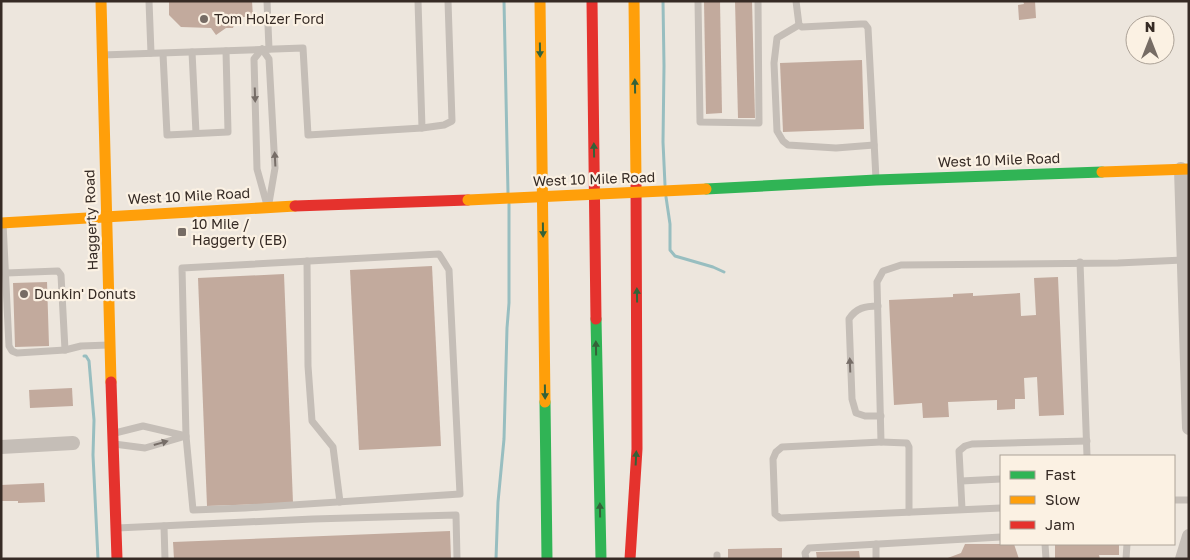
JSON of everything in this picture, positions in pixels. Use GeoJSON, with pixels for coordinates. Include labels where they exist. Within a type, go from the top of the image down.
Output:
{"type":"FeatureCollection","features":[{"type":"Feature","properties":{"kind":"main road","name":"Haggerty Road"},"geometry":{"type":"LineString","coordinates":[[100,1],[118,559]]}},
{"type":"Feature","properties":{"kind":"main road"},"geometry":{"type":"LineString","coordinates":[[540,1],[547,559]]}},
{"type":"Feature","properties":{"kind":"main road"},"geometry":{"type":"LineString","coordinates":[[592,1],[596,348],[601,559]]}},
{"type":"Feature","properties":{"kind":"main road"},"geometry":{"type":"LineString","coordinates":[[630,559],[637,430],[634,1]]}},
{"type":"Feature","properties":{"kind":"main road","name":"West 10 Mile Road"},"geometry":{"type":"LineString","coordinates":[[2,223],[268,207],[468,200],[876,180],[1185,169]]}},
{"type":"Feature","properties":{"kind":"street"},"geometry":{"type":"LineString","coordinates":[[1185,169],[1189,428]]}},
{"type":"Feature","properties":{"kind":"street"},"geometry":{"type":"LineString","coordinates":[[1,447],[73,443]]}},
{"type":"Feature","properties":{"kind":"lane"},"geometry":{"type":"LineString","coordinates":[[149,1],[151,53]]}},
{"type":"Feature","properties":{"kind":"lane"},"geometry":{"type":"LineString","coordinates":[[267,1],[265,49],[269,59],[275,168],[268,207]]}},
{"type":"Feature","properties":{"kind":"lane"},"geometry":{"type":"LineString","coordinates":[[418,1],[422,128]]}},
{"type":"Feature","properties":{"kind":"lane"},"geometry":{"type":"LineString","coordinates":[[102,55],[303,48],[308,135],[444,125],[452,121],[448,1]]}},
{"type":"Feature","properties":{"kind":"lane"},"geometry":{"type":"LineString","coordinates":[[698,1],[700,122],[759,123],[758,1]]}},
{"type":"Feature","properties":{"kind":"lane"},"geometry":{"type":"LineString","coordinates":[[796,1],[799,26]]}},
{"type":"Feature","properties":{"kind":"lane"},"geometry":{"type":"LineString","coordinates":[[874,145],[836,148],[788,145],[783,141],[777,131],[774,63],[777,38],[799,26],[865,24],[868,28],[876,180]]}},
{"type":"Feature","properties":{"kind":"lane"},"geometry":{"type":"LineString","coordinates":[[265,49],[254,59],[258,169],[268,207]]}},
{"type":"Feature","properties":{"kind":"lane"},"geometry":{"type":"LineString","coordinates":[[163,54],[167,135],[228,132],[226,51]]}},
{"type":"Feature","properties":{"kind":"lane"},"geometry":{"type":"LineString","coordinates":[[192,52],[196,133]]}},
{"type":"Feature","properties":{"kind":"lane"},"geometry":{"type":"LineString","coordinates":[[2,223],[9,346],[12,351],[17,353],[65,350],[81,346],[110,344]]}},
{"type":"Feature","properties":{"kind":"lane"},"geometry":{"type":"LineString","coordinates":[[881,442],[877,282],[882,271],[901,266],[1080,262],[1118,263],[1185,252]]}},
{"type":"Feature","properties":{"kind":"lane"},"geometry":{"type":"LineString","coordinates":[[439,254],[449,270],[460,494],[193,510],[186,436],[182,268],[439,254]]}},
{"type":"Feature","properties":{"kind":"lane"},"geometry":{"type":"LineString","coordinates":[[306,261],[308,366],[312,421],[333,447],[340,502]]}},
{"type":"Feature","properties":{"kind":"lane"},"geometry":{"type":"LineString","coordinates":[[1080,262],[1087,455]]}},
{"type":"Feature","properties":{"kind":"lane"},"geometry":{"type":"LineString","coordinates":[[6,273],[58,271],[61,275],[65,350]]}},
{"type":"Feature","properties":{"kind":"lane"},"geometry":{"type":"LineString","coordinates":[[878,306],[868,306],[854,311],[848,319],[852,399],[856,413],[866,416],[881,416]]}},
{"type":"Feature","properties":{"kind":"lane"},"geometry":{"type":"LineString","coordinates":[[113,438],[144,426],[186,436]]}},
{"type":"Feature","properties":{"kind":"lane"},"geometry":{"type":"LineString","coordinates":[[113,438],[145,448],[186,436]]}},
{"type":"Feature","properties":{"kind":"lane"},"geometry":{"type":"LineString","coordinates":[[962,509],[960,451],[965,446],[972,444],[1087,441]]}},
{"type":"Feature","properties":{"kind":"lane"},"geometry":{"type":"LineString","coordinates":[[909,512],[909,447],[907,443],[881,442],[782,447],[776,452],[773,459],[775,514],[780,518],[1000,508]]}},
{"type":"Feature","properties":{"kind":"lane"},"geometry":{"type":"LineString","coordinates":[[961,481],[1000,479]]}},
{"type":"Feature","properties":{"kind":"lane"},"geometry":{"type":"LineString","coordinates":[[1175,500],[1189,500]]}},
{"type":"Feature","properties":{"kind":"lane"},"geometry":{"type":"LineString","coordinates":[[116,528],[313,518],[456,515],[457,559]]}},
{"type":"Feature","properties":{"kind":"lane"},"geometry":{"type":"LineString","coordinates":[[164,526],[166,559]]}},
{"type":"Feature","properties":{"kind":"lane"},"geometry":{"type":"LineString","coordinates":[[806,559],[805,553],[809,548],[1000,537]]}},
{"type":"Feature","properties":{"kind":"lane"},"geometry":{"type":"LineString","coordinates":[[876,544],[876,559]]}},
{"type":"Feature","properties":{"kind":"lane"},"geometry":{"type":"LineString","coordinates":[[1046,545],[1046,559]]}},
{"type":"Feature","properties":{"kind":"lane"},"geometry":{"type":"LineString","coordinates":[[1126,559],[1127,545]]}},
{"type":"Feature","properties":{"kind":"building","name":"Tom Holzer Ford"},"geometry":{"type":"Polygon","coordinates":[[[169,1],[252,1],[253,17],[236,17],[233,28],[226,28],[216,35],[211,28],[181,27],[169,15],[169,1]]]}},
{"type":"Feature","properties":{"kind":"building"},"geometry":{"type":"Polygon","coordinates":[[[704,1],[720,1],[722,113],[706,114],[704,1]]]}},
{"type":"Feature","properties":{"kind":"building"},"geometry":{"type":"Polygon","coordinates":[[[735,1],[752,1],[755,118],[738,118],[735,1]]]}},
{"type":"Feature","properties":{"kind":"building"},"geometry":{"type":"Polygon","coordinates":[[[1023,1],[1035,1],[1036,18],[1019,20],[1018,5],[1024,4],[1023,1]]]}},
{"type":"Feature","properties":{"kind":"building"},"geometry":{"type":"Polygon","coordinates":[[[862,60],[864,129],[783,132],[780,63],[862,60]]]}},
{"type":"Feature","properties":{"kind":"building"},"geometry":{"type":"Polygon","coordinates":[[[432,266],[441,446],[359,450],[350,270],[432,266]]]}},
{"type":"Feature","properties":{"kind":"building"},"geometry":{"type":"Polygon","coordinates":[[[284,274],[293,503],[207,506],[198,278],[284,274]]]}},
{"type":"Feature","properties":{"kind":"building"},"geometry":{"type":"Polygon","coordinates":[[[1058,277],[1064,415],[1039,416],[1037,377],[1024,378],[1025,399],[1015,399],[1015,409],[997,410],[997,400],[948,402],[949,417],[923,418],[922,403],[894,405],[889,300],[953,297],[953,294],[973,293],[973,296],[1020,293],[1021,316],[1036,315],[1034,278],[1058,277]]]}},
{"type":"Feature","properties":{"kind":"building"},"geometry":{"type":"Polygon","coordinates":[[[47,282],[49,346],[15,347],[13,283],[47,282]]]}},
{"type":"Feature","properties":{"kind":"building"},"geometry":{"type":"Polygon","coordinates":[[[72,388],[73,406],[30,408],[29,390],[72,388]]]}},
{"type":"Feature","properties":{"kind":"building"},"geometry":{"type":"Polygon","coordinates":[[[44,483],[45,502],[18,503],[18,501],[1,501],[1,485],[44,483]]]}},
{"type":"Feature","properties":{"kind":"building"},"geometry":{"type":"Polygon","coordinates":[[[450,531],[451,559],[174,559],[173,542],[450,531]]]}},
{"type":"Feature","properties":{"kind":"building"},"geometry":{"type":"Polygon","coordinates":[[[965,544],[1014,545],[1019,559],[945,559],[961,553],[965,544]]]}},
{"type":"Feature","properties":{"kind":"building"},"geometry":{"type":"Polygon","coordinates":[[[1055,545],[1119,545],[1119,555],[1099,555],[1100,559],[1055,559],[1055,545]]]}},
{"type":"Feature","properties":{"kind":"building"},"geometry":{"type":"Polygon","coordinates":[[[782,548],[782,559],[728,559],[728,549],[782,548]]]}},
{"type":"Feature","properties":{"kind":"building"},"geometry":{"type":"Polygon","coordinates":[[[859,551],[860,559],[817,559],[816,552],[859,551]]]}},
{"type":"Feature","properties":{"kind":"waterway"},"geometry":{"type":"LineString","coordinates":[[504,1],[508,193]]}},
{"type":"Feature","properties":{"kind":"waterway"},"geometry":{"type":"LineString","coordinates":[[663,1],[663,142],[665,185]]}},
{"type":"Feature","properties":{"kind":"waterway"},"geometry":{"type":"LineString","coordinates":[[666,197],[670,224],[670,250],[675,256],[724,272]]}},
{"type":"Feature","properties":{"kind":"waterway"},"geometry":{"type":"LineString","coordinates":[[496,559],[498,502],[504,439],[509,303],[509,204]]}},
{"type":"Feature","properties":{"kind":"waterway"},"geometry":{"type":"LineString","coordinates":[[84,356],[89,361],[94,420],[93,455],[98,559]]}},
{"type":"Feature","properties":{"kind":"traffic: fast"},"geometry":{"type":"LineString","coordinates":[[706,189],[876,180],[1102,172]]}},
{"type":"Feature","properties":{"kind":"traffic: fast"},"geometry":{"type":"LineString","coordinates":[[596,319],[601,559]]}},
{"type":"Feature","properties":{"kind":"traffic: fast"},"geometry":{"type":"LineString","coordinates":[[545,402],[547,559]]}},
{"type":"Feature","properties":{"kind":"traffic: slow"},"geometry":{"type":"LineString","coordinates":[[101,1],[111,382]]}},
{"type":"Feature","properties":{"kind":"traffic: slow"},"geometry":{"type":"LineString","coordinates":[[540,1],[545,402]]}},
{"type":"Feature","properties":{"kind":"traffic: slow"},"geometry":{"type":"LineString","coordinates":[[634,1],[636,180]]}},
{"type":"Feature","properties":{"kind":"traffic: slow"},"geometry":{"type":"LineString","coordinates":[[1102,172],[1189,169]]}},
{"type":"Feature","properties":{"kind":"traffic: slow"},"geometry":{"type":"LineString","coordinates":[[468,200],[706,189]]}},
{"type":"Feature","properties":{"kind":"traffic: slow"},"geometry":{"type":"LineString","coordinates":[[1,223],[295,206]]}},
{"type":"Feature","properties":{"kind":"traffic: jam"},"geometry":{"type":"LineString","coordinates":[[592,1],[596,319]]}},
{"type":"Feature","properties":{"kind":"traffic: jam"},"geometry":{"type":"LineString","coordinates":[[630,559],[637,449],[636,180]]}},
{"type":"Feature","properties":{"kind":"traffic: jam"},"geometry":{"type":"LineString","coordinates":[[295,206],[468,200]]}},
{"type":"Feature","properties":{"kind":"traffic: jam"},"geometry":{"type":"LineString","coordinates":[[111,382],[117,559]]}},
{"type":"Feature","properties":{"kind":"place","name":"Tom Holzer Ford"},"geometry":{"type":"Point","coordinates":[204,19]}},
{"type":"Feature","properties":{"kind":"place","name":"10 Mile / Haggerty (EB)"},"geometry":{"type":"Point","coordinates":[182,232]}},
{"type":"Feature","properties":{"kind":"place","name":"Dunkin' Donuts"},"geometry":{"type":"Point","coordinates":[24,294]}}]}
